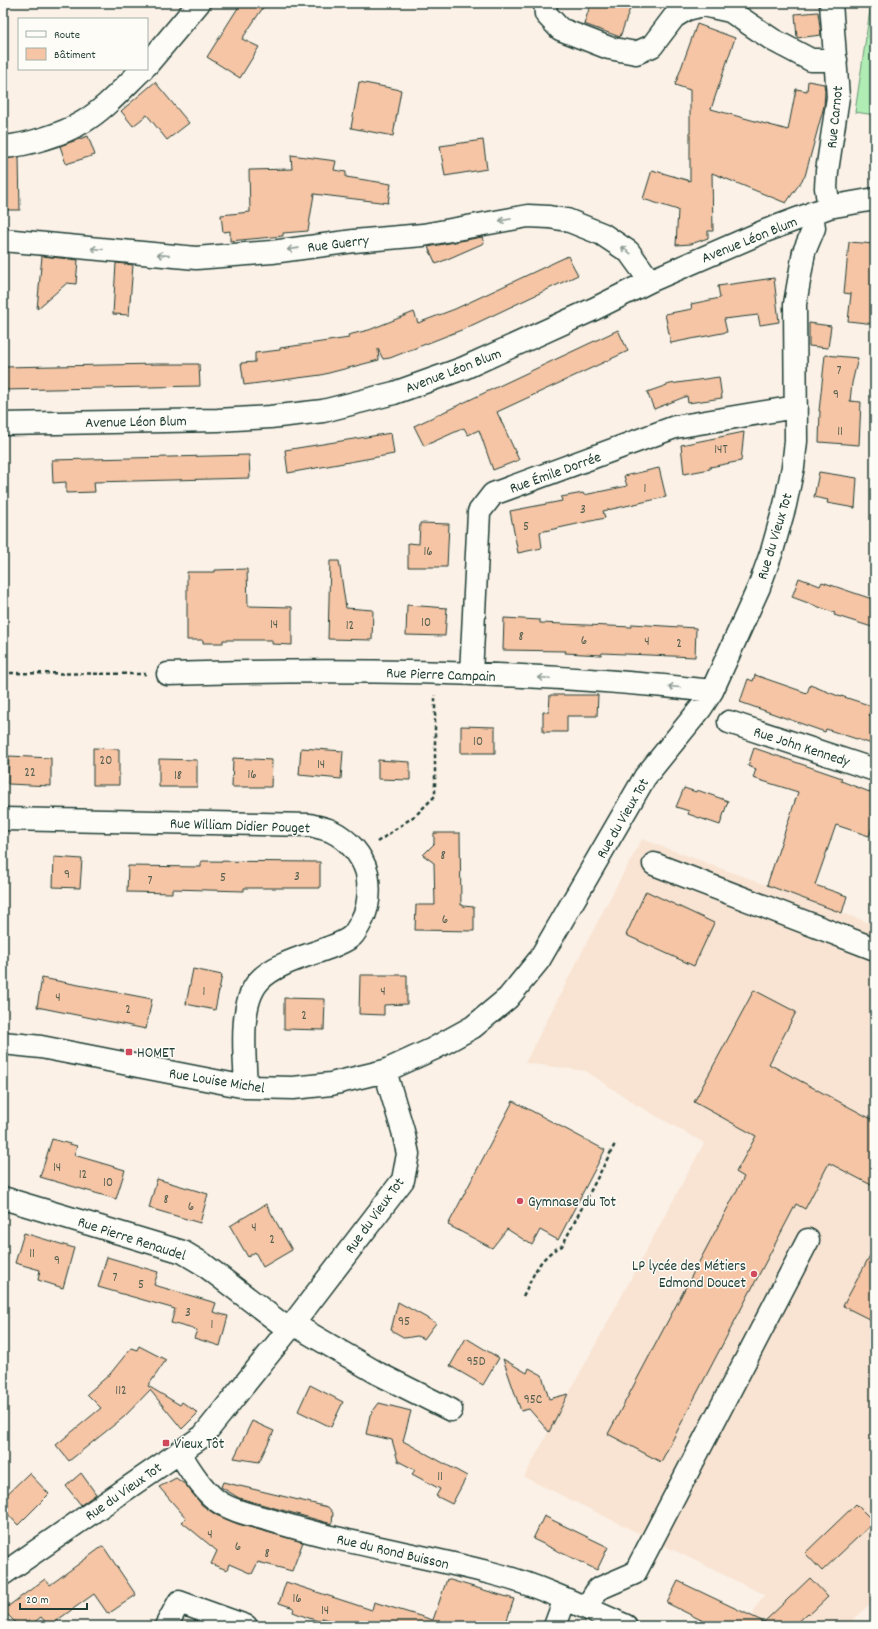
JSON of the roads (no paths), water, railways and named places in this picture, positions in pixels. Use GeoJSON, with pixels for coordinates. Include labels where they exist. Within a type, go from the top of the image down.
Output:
{"type":"FeatureCollection","features":[{"type":"Feature","properties":{"kind":"street"},"geometry":{"type":"LineString","coordinates":[[148,64],[199,3]]}},
{"type":"Feature","properties":{"kind":"street"},"geometry":{"type":"LineString","coordinates":[[545,3],[546,14],[560,28],[609,48],[636,53],[652,46],[674,17],[687,9],[703,5],[730,11],[773,40],[811,60],[836,60]]}},
{"type":"Feature","properties":{"kind":"street","name":"Rue Carnot"},"geometry":{"type":"LineString","coordinates":[[821,210],[826,188],[827,171],[838,97],[831,3]]}},
{"type":"Feature","properties":{"kind":"street"},"geometry":{"type":"LineString","coordinates":[[3,147],[51,136],[83,122],[142,70]]}},
{"type":"Feature","properties":{"kind":"street","name":"Avenue Léon Blum"},"geometry":{"type":"LineString","coordinates":[[3,424],[240,419],[270,417],[323,411],[394,393],[464,368],[594,309],[650,281],[765,231],[821,210],[875,199]]}},
{"type":"Feature","properties":{"kind":"street","name":"Rue du Vieux Tot"},"geometry":{"type":"LineString","coordinates":[[3,1574],[203,1436],[403,1180],[408,1154],[403,1131],[385,1071],[433,1050],[473,1027],[508,998],[539,960],[645,777],[701,708],[712,691],[750,607],[772,551],[785,505],[793,467],[796,440],[795,304],[804,252],[821,210]]}},
{"type":"Feature","properties":{"kind":"street","name":"Rue Guerry"},"geometry":{"type":"LineString","coordinates":[[3,240],[196,258],[272,252],[354,241],[423,235],[528,216],[549,216],[567,220],[602,234],[629,252],[650,281]]}},
{"type":"Feature","properties":{"kind":"street","name":"Rue Émile Dorrée"},"geometry":{"type":"LineString","coordinates":[[471,674],[478,512],[493,494],[675,427],[796,407]]}},
{"type":"Feature","properties":{"kind":"street","name":"Rue Pierre Campain"},"geometry":{"type":"LineString","coordinates":[[168,674],[271,671],[471,674],[644,684],[712,691]]}},
{"type":"Feature","properties":{"kind":"street","name":"Rue John Kennedy"},"geometry":{"type":"LineString","coordinates":[[729,722],[875,770]]}},
{"type":"Feature","properties":{"kind":"street","name":"Rue William Didier Pouget"},"geometry":{"type":"LineString","coordinates":[[3,819],[310,825],[331,831],[347,842],[359,854],[366,871],[369,885],[368,901],[366,912],[352,936],[342,943],[277,968],[260,980],[252,992],[246,1007],[246,1087]]}},
{"type":"Feature","properties":{"kind":"street"},"geometry":{"type":"LineString","coordinates":[[654,864],[875,949]]}},
{"type":"Feature","properties":{"kind":"street","name":"Rue Louise Michel"},"geometry":{"type":"LineString","coordinates":[[3,1042],[41,1047],[246,1087],[293,1088],[331,1084],[385,1071]]}},
{"type":"Feature","properties":{"kind":"street","name":"Rue Pierre Renaudel"},"geometry":{"type":"LineString","coordinates":[[3,1198],[183,1252],[203,1264],[290,1326]]}},
{"type":"Feature","properties":{"kind":"street"},"geometry":{"type":"LineString","coordinates":[[586,1608],[598,1589],[635,1573],[808,1240]]}},
{"type":"Feature","properties":{"kind":"street"},"geometry":{"type":"LineString","coordinates":[[290,1326],[379,1374],[451,1410]]}},
{"type":"Feature","properties":{"kind":"street","name":"Rue du Rond Buisson"},"geometry":{"type":"LineString","coordinates":[[179,1452],[196,1477],[216,1500],[239,1511],[313,1533],[507,1577],[565,1599],[626,1626]]}},
{"type":"Feature","properties":{"kind":"street"},"geometry":{"type":"LineString","coordinates":[[555,1626],[565,1599]]}},
{"type":"Feature","properties":{"kind":"street"},"geometry":{"type":"LineString","coordinates":[[166,1626],[179,1602],[246,1626]]}},
{"type":"Feature","properties":{"kind":"place","name":"HOMET"},"geometry":{"type":"Point","coordinates":[129,1052]}},
{"type":"Feature","properties":{"kind":"place","name":"Gymnase du Tot"},"geometry":{"type":"Point","coordinates":[520,1201]}},
{"type":"Feature","properties":{"kind":"place","name":"LP lycée des Métiers Edmond Doucet"},"geometry":{"type":"Point","coordinates":[754,1274]}},
{"type":"Feature","properties":{"kind":"place","name":"Vieux Tôt"},"geometry":{"type":"Point","coordinates":[166,1443]}}]}
